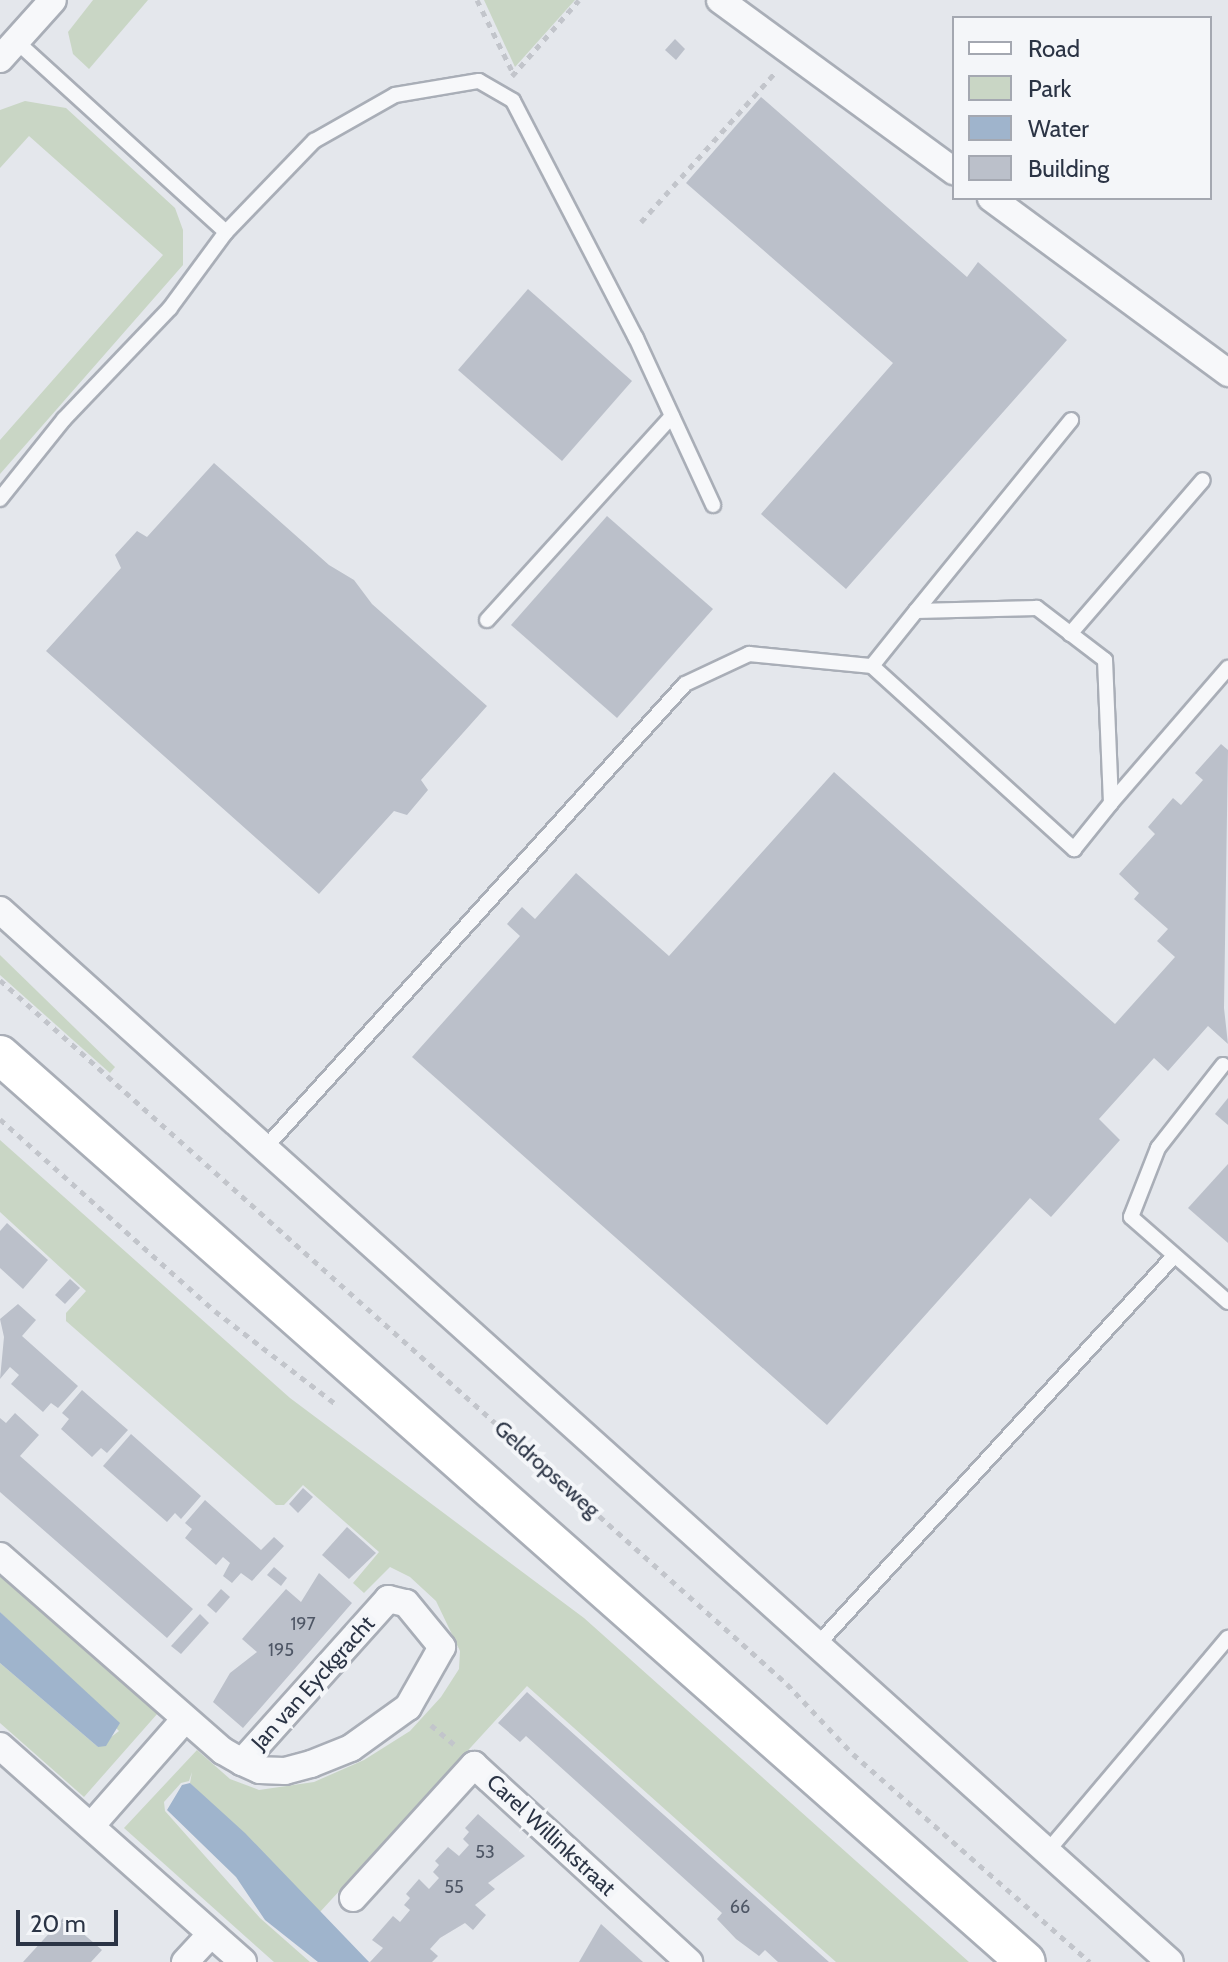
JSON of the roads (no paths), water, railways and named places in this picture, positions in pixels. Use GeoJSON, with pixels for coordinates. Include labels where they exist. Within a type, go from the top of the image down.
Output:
{"type":"FeatureCollection","features":[{"type":"Feature","properties":{"kind":"main road"},"geometry":{"type":"LineString","coordinates":[[0,1055],[1026,1962]]}},
{"type":"Feature","properties":{"kind":"street"},"geometry":{"type":"LineString","coordinates":[[8,50],[53,0]]}},
{"type":"Feature","properties":{"kind":"street"},"geometry":{"type":"LineString","coordinates":[[720,0],[952,170]]}},
{"type":"Feature","properties":{"kind":"street"},"geometry":{"type":"LineString","coordinates":[[994,200],[1228,373]]}},
{"type":"Feature","properties":{"kind":"street"},"geometry":{"type":"LineString","coordinates":[[0,910],[819,1643],[1046,1853],[1170,1962]]}},
{"type":"Feature","properties":{"kind":"street","name":"Jan van Eyckgracht"},"geometry":{"type":"LineString","coordinates":[[0,1556],[185,1719],[242,1762],[260,1770],[285,1771],[351,1748],[408,1707],[442,1647],[406,1603],[388,1599],[242,1762]]}},
{"type":"Feature","properties":{"kind":"street"},"geometry":{"type":"LineString","coordinates":[[91,1826],[185,1719]]}},
{"type":"Feature","properties":{"kind":"street"},"geometry":{"type":"LineString","coordinates":[[0,1746],[243,1962]]}},
{"type":"Feature","properties":{"kind":"street","name":"Carel Willinkstraat"},"geometry":{"type":"LineString","coordinates":[[353,1898],[474,1765],[689,1962]]}},
{"type":"Feature","properties":{"kind":"street"},"geometry":{"type":"LineString","coordinates":[[185,1962],[211,1934]]}},
{"type":"Feature","properties":{"kind":"lane"},"geometry":{"type":"LineString","coordinates":[[8,50],[226,232]]}},
{"type":"Feature","properties":{"kind":"lane"},"geometry":{"type":"LineString","coordinates":[[0,499],[64,419],[170,308],[226,232],[314,141],[395,95],[479,81],[513,101],[672,416],[713,505]]}},
{"type":"Feature","properties":{"kind":"lane"},"geometry":{"type":"LineString","coordinates":[[487,620],[672,416]]}},
{"type":"Feature","properties":{"kind":"lane"},"geometry":{"type":"LineString","coordinates":[[872,666],[1071,420]]}},
{"type":"Feature","properties":{"kind":"lane"},"geometry":{"type":"LineString","coordinates":[[1070,634],[1203,480]]}},
{"type":"Feature","properties":{"kind":"lane"},"geometry":{"type":"LineString","coordinates":[[916,611],[1037,608],[1105,660],[1111,803]]}},
{"type":"Feature","properties":{"kind":"lane"},"geometry":{"type":"LineString","coordinates":[[264,1149],[685,684],[749,654],[872,666],[1074,849],[1228,668]]}},
{"type":"Feature","properties":{"kind":"lane"},"geometry":{"type":"LineString","coordinates":[[1223,1065],[1158,1148],[1131,1217],[1228,1302]]}},
{"type":"Feature","properties":{"kind":"lane"},"geometry":{"type":"LineString","coordinates":[[819,1643],[1174,1256]]}},
{"type":"Feature","properties":{"kind":"lane"},"geometry":{"type":"LineString","coordinates":[[1046,1853],[1228,1638]]}},
{"type":"Feature","properties":{"kind":"water"},"geometry":{"type":"Polygon","coordinates":[[[0,1612],[120,1723],[106,1746],[98,1747],[0,1663],[0,1612]]]}},
{"type":"Feature","properties":{"kind":"water"},"geometry":{"type":"Polygon","coordinates":[[[190,1783],[245,1833],[369,1962],[318,1962],[265,1920],[236,1877],[167,1810],[182,1785],[190,1783]]]}}]}
